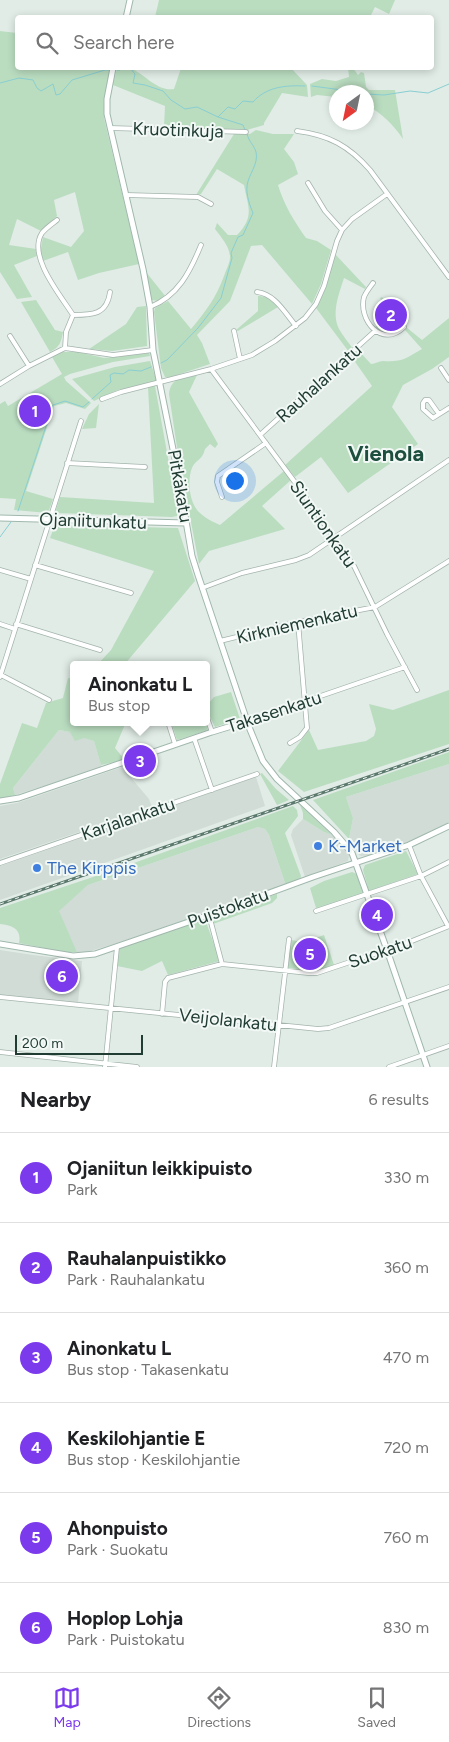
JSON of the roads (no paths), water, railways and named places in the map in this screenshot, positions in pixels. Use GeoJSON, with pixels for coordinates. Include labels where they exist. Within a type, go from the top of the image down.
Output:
{"type":"FeatureCollection","features":[{"type":"Feature","properties":{"kind":"street"},"geometry":{"type":"LineString","coordinates":[[127,15],[130,0]]}},
{"type":"Feature","properties":{"kind":"street","name":"Pitkäkatu"},"geometry":{"type":"LineString","coordinates":[[113,70],[107,99],[107,114],[150,307],[153,350],[192,556],[202,588],[263,761],[277,779],[347,845],[356,862],[426,1067]]}},
{"type":"Feature","properties":{"kind":"street","name":"Kruotinkuja"},"geometry":{"type":"LineString","coordinates":[[110,128],[246,132]]}},
{"type":"Feature","properties":{"kind":"street"},"geometry":{"type":"LineString","coordinates":[[297,131],[306,132],[347,147],[370,170],[449,277]]}},
{"type":"Feature","properties":{"kind":"street"},"geometry":{"type":"LineString","coordinates":[[308,183],[325,211],[342,230]]}},
{"type":"Feature","properties":{"kind":"street"},"geometry":{"type":"LineString","coordinates":[[102,399],[121,392],[211,369],[252,355],[266,348],[296,326],[311,311],[324,286],[342,230],[352,219],[387,194]]}},
{"type":"Feature","properties":{"kind":"street"},"geometry":{"type":"LineString","coordinates":[[126,196],[198,197],[211,204]]}},
{"type":"Feature","properties":{"kind":"street"},"geometry":{"type":"LineString","coordinates":[[57,220],[41,234],[39,252],[44,268],[74,315]]}},
{"type":"Feature","properties":{"kind":"street"},"geometry":{"type":"LineString","coordinates":[[150,307],[169,297],[178,289],[190,270],[201,245]]}},
{"type":"Feature","properties":{"kind":"street"},"geometry":{"type":"LineString","coordinates":[[373,283],[364,297],[364,306],[365,315],[375,331]]}},
{"type":"Feature","properties":{"kind":"street"},"geometry":{"type":"LineString","coordinates":[[74,315],[93,315],[105,306],[110,292]]}},
{"type":"Feature","properties":{"kind":"street"},"geometry":{"type":"LineString","coordinates":[[257,292],[272,298],[296,326]]}},
{"type":"Feature","properties":{"kind":"street"},"geometry":{"type":"LineString","coordinates":[[64,348],[66,332],[74,315]]}},
{"type":"Feature","properties":{"kind":"street","name":"Rauhalankatu"},"geometry":{"type":"LineString","coordinates":[[260,435],[375,331],[391,336],[398,333],[404,327]]}},
{"type":"Feature","properties":{"kind":"street"},"geometry":{"type":"LineString","coordinates":[[234,331],[240,359]]}},
{"type":"Feature","properties":{"kind":"street"},"geometry":{"type":"LineString","coordinates":[[10,336],[29,366]]}},
{"type":"Feature","properties":{"kind":"street"},"geometry":{"type":"LineString","coordinates":[[0,384],[64,348],[113,355],[153,350]]}},
{"type":"Feature","properties":{"kind":"street"},"geometry":{"type":"LineString","coordinates":[[441,368],[449,380]]}},
{"type":"Feature","properties":{"kind":"street","name":"Siuntionkatu"},"geometry":{"type":"LineString","coordinates":[[211,369],[354,566],[417,690]]}},
{"type":"Feature","properties":{"kind":"street"},"geometry":{"type":"LineString","coordinates":[[439,414],[429,400],[423,402],[423,409],[432,417],[439,414],[449,408]]}},
{"type":"Feature","properties":{"kind":"street"},"geometry":{"type":"LineString","coordinates":[[49,700],[0,676],[81,422]]}},
{"type":"Feature","properties":{"kind":"street"},"geometry":{"type":"LineString","coordinates":[[222,497],[217,482],[218,476],[266,443]]}},
{"type":"Feature","properties":{"kind":"street"},"geometry":{"type":"LineString","coordinates":[[202,588],[242,573],[302,558],[315,552],[449,460]]}},
{"type":"Feature","properties":{"kind":"street"},"geometry":{"type":"LineString","coordinates":[[67,463],[145,467]]}},
{"type":"Feature","properties":{"kind":"street","name":"Ojaniitunkatu"},"geometry":{"type":"LineString","coordinates":[[0,518],[186,523]]}},
{"type":"Feature","properties":{"kind":"street"},"geometry":{"type":"LineString","coordinates":[[375,607],[449,561]]}},
{"type":"Feature","properties":{"kind":"street"},"geometry":{"type":"LineString","coordinates":[[35,565],[131,593]]}},
{"type":"Feature","properties":{"kind":"street"},"geometry":{"type":"LineString","coordinates":[[0,570],[30,579]]}},
{"type":"Feature","properties":{"kind":"street","name":"Kirkniemenkatu"},"geometry":{"type":"LineString","coordinates":[[220,641],[298,622],[375,607]]}},
{"type":"Feature","properties":{"kind":"street"},"geometry":{"type":"LineString","coordinates":[[290,743],[300,737],[307,728],[298,622]]}},
{"type":"Feature","properties":{"kind":"street"},"geometry":{"type":"LineString","coordinates":[[0,624],[100,650]]}},
{"type":"Feature","properties":{"kind":"street","name":"Takasenkatu"},"geometry":{"type":"LineString","coordinates":[[0,801],[19,798],[405,667]]}},
{"type":"Feature","properties":{"kind":"street"},"geometry":{"type":"LineString","coordinates":[[169,726],[175,744]]}},
{"type":"Feature","properties":{"kind":"street"},"geometry":{"type":"LineString","coordinates":[[210,726],[212,732]]}},
{"type":"Feature","properties":{"kind":"street"},"geometry":{"type":"LineString","coordinates":[[194,738],[212,790]]}},
{"type":"Feature","properties":{"kind":"street","name":"Karjalankatu"},"geometry":{"type":"LineString","coordinates":[[0,864],[257,774]]}},
{"type":"Feature","properties":{"kind":"street","name":"Puistokatu"},"geometry":{"type":"LineString","coordinates":[[0,944],[73,956],[95,954],[409,845],[449,826]]}},
{"type":"Feature","properties":{"kind":"street"},"geometry":{"type":"LineString","coordinates":[[409,845],[421,876],[449,926]]}},
{"type":"Feature","properties":{"kind":"street"},"geometry":{"type":"LineString","coordinates":[[316,911],[421,876],[449,862]]}},
{"type":"Feature","properties":{"kind":"street"},"geometry":{"type":"LineString","coordinates":[[209,915],[222,964]]}},
{"type":"Feature","properties":{"kind":"street","name":"Suokatu"},"geometry":{"type":"LineString","coordinates":[[162,1014],[165,982],[168,978],[222,964],[317,973],[422,938],[449,926]]}},
{"type":"Feature","properties":{"kind":"street"},"geometry":{"type":"LineString","coordinates":[[274,1067],[289,940]]}},
{"type":"Feature","properties":{"kind":"street"},"geometry":{"type":"LineString","coordinates":[[105,1065],[116,947]]}},
{"type":"Feature","properties":{"kind":"street","name":"Veijolankatu"},"geometry":{"type":"LineString","coordinates":[[0,997],[318,1029],[329,1028],[449,987]]}},
{"type":"Feature","properties":{"kind":"street"},"geometry":{"type":"LineString","coordinates":[[389,1067],[449,1046]]}},
{"type":"Feature","properties":{"kind":"street"},"geometry":{"type":"LineString","coordinates":[[0,1052],[137,1067]]}},
{"type":"Feature","properties":{"kind":"waterway"},"geometry":{"type":"LineString","coordinates":[[0,83],[19,78],[33,80],[41,91],[53,84],[56,95],[60,94],[72,80],[110,70]]}},
{"type":"Feature","properties":{"kind":"waterway"},"geometry":{"type":"LineString","coordinates":[[132,70],[135,74],[133,83],[163,91],[171,100],[185,109],[197,107],[218,117],[228,107],[235,109],[243,101],[253,102],[270,90],[290,86],[305,86]]}},
{"type":"Feature","properties":{"kind":"waterway"},"geometry":{"type":"LineString","coordinates":[[374,94],[384,95],[410,91],[428,93],[449,84]]}},
{"type":"Feature","properties":{"kind":"waterway"},"geometry":{"type":"LineString","coordinates":[[312,86],[329,88]]}},
{"type":"Feature","properties":{"kind":"waterway"},"geometry":{"type":"LineString","coordinates":[[218,117],[243,125],[245,130]]}},
{"type":"Feature","properties":{"kind":"waterway"},"geometry":{"type":"LineString","coordinates":[[161,363],[167,360],[198,328],[221,298],[232,258],[231,253],[238,237],[243,235],[253,213],[247,186],[257,156],[247,134]]}},
{"type":"Feature","properties":{"kind":"waterway"},"geometry":{"type":"LineString","coordinates":[[92,399],[111,382],[110,375],[114,373],[123,374],[129,370],[141,371],[151,367]]}},
{"type":"Feature","properties":{"kind":"waterway"},"geometry":{"type":"LineString","coordinates":[[18,511],[53,405],[65,401],[83,407],[89,402]]}},
{"type":"Feature","properties":{"kind":"waterway"},"geometry":{"type":"LineString","coordinates":[[0,537],[11,522]]}},
{"type":"Feature","properties":{"kind":"railway"},"geometry":{"type":"LineString","coordinates":[[0,904],[449,749]]}},
{"type":"Feature","properties":{"kind":"place","name":"Rauhalanpuistikko"},"geometry":{"type":"Point","coordinates":[391,315]}},
{"type":"Feature","properties":{"kind":"place","name":"Ojaniitun leikkipuisto"},"geometry":{"type":"Point","coordinates":[35,411]}},
{"type":"Feature","properties":{"kind":"place","name":"Ainonkatu L"},"geometry":{"type":"Point","coordinates":[140,761]}},
{"type":"Feature","properties":{"kind":"place","name":"K-Market"},"geometry":{"type":"Point","coordinates":[318,846]}},
{"type":"Feature","properties":{"kind":"place","name":"The Kirppis"},"geometry":{"type":"Point","coordinates":[37,868]}},
{"type":"Feature","properties":{"kind":"place","name":"Keskilohjantie E"},"geometry":{"type":"Point","coordinates":[377,915]}},
{"type":"Feature","properties":{"kind":"place","name":"Ahonpuisto"},"geometry":{"type":"Point","coordinates":[310,954]}},
{"type":"Feature","properties":{"kind":"place","name":"Hoplop Lohja"},"geometry":{"type":"Point","coordinates":[62,976]}},
{"type":"Feature","properties":{"kind":"district","name":"Vienola"},"geometry":{"type":"Point","coordinates":[386,453]}}]}
